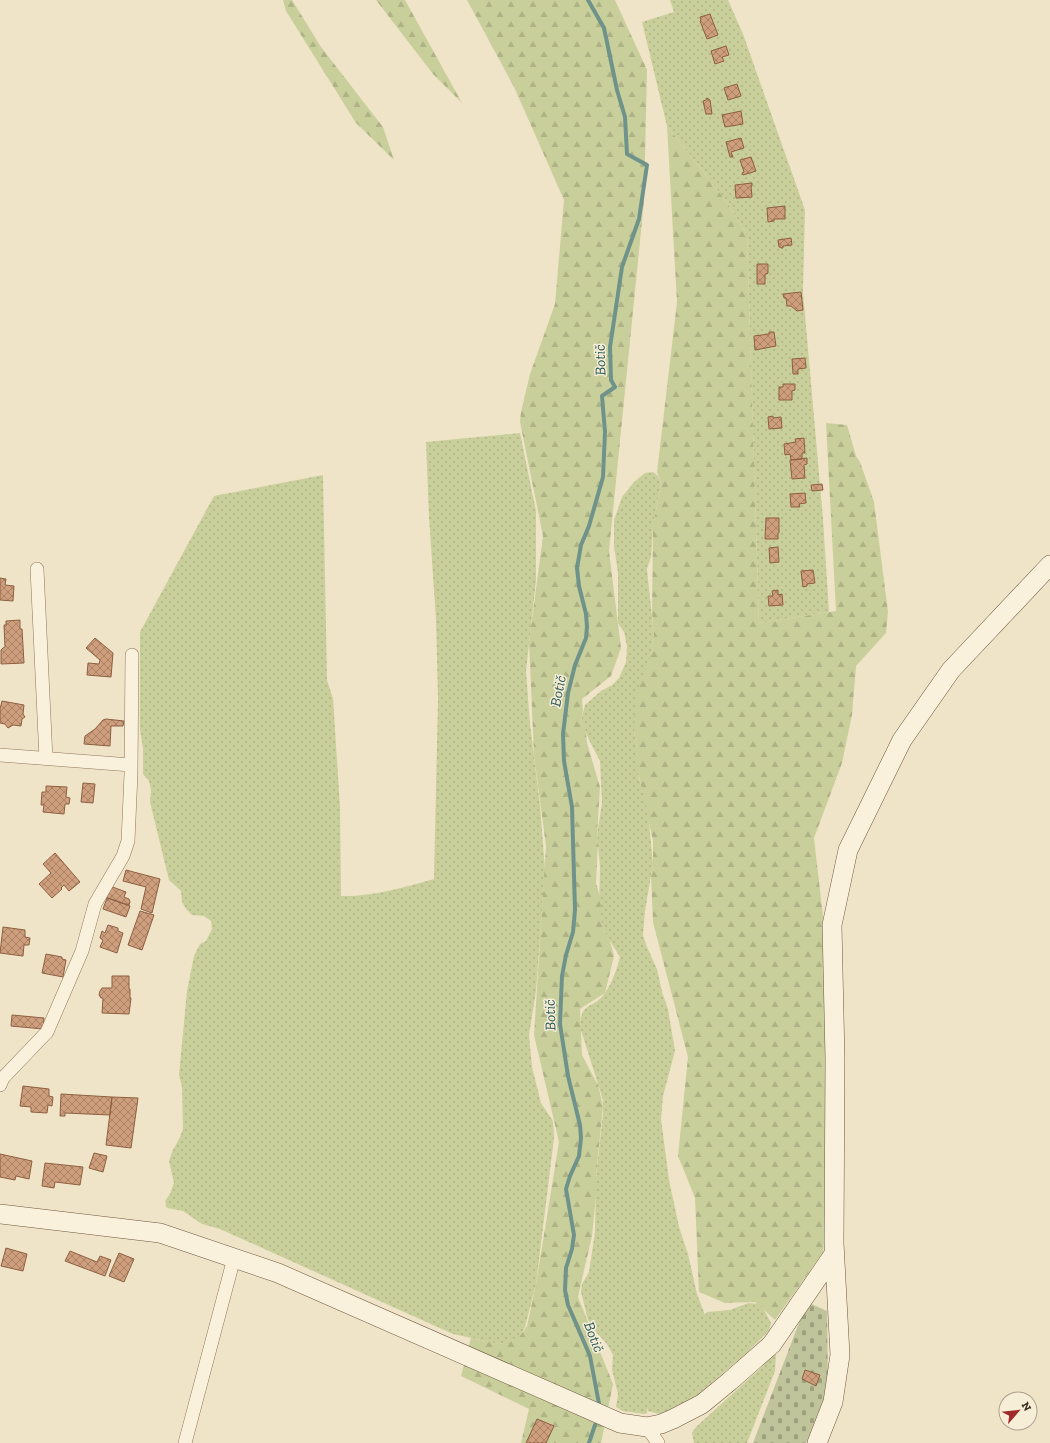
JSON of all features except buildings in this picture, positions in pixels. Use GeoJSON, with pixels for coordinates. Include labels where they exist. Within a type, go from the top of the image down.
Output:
{"type":"FeatureCollection","features":[{"type":"Feature","properties":{"kind":"street"},"geometry":{"type":"LineString","coordinates":[[818,1443],[833,1402],[840,1355],[834,1254],[835,1059],[832,925],[848,850],[902,740],[938,689],[952,670],[1050,565]]}},
{"type":"Feature","properties":{"kind":"street"},"geometry":{"type":"LineString","coordinates":[[37,569],[46,759]]}},
{"type":"Feature","properties":{"kind":"street"},"geometry":{"type":"LineString","coordinates":[[0,1085],[3,1078],[47,1032],[82,951],[95,904],[123,856],[128,841],[131,765],[132,655]]}},
{"type":"Feature","properties":{"kind":"street"},"geometry":{"type":"LineString","coordinates":[[0,755],[131,765]]}},
{"type":"Feature","properties":{"kind":"street"},"geometry":{"type":"LineString","coordinates":[[0,1214],[160,1233],[278,1273],[620,1423],[647,1427],[673,1419],[702,1404],[772,1344],[834,1254]]}},
{"type":"Feature","properties":{"kind":"street"},"geometry":{"type":"LineString","coordinates":[[185,1443],[234,1258]]}},
{"type":"Feature","properties":{"kind":"street"},"geometry":{"type":"LineString","coordinates":[[647,1427],[658,1443]]}},
{"type":"Feature","properties":{"kind":"green space"},"geometry":{"type":"Polygon","coordinates":[[[283,0],[292,0],[321,47],[383,127],[394,160],[356,123],[286,11],[283,0]]]}},
{"type":"Feature","properties":{"kind":"green space"},"geometry":{"type":"Polygon","coordinates":[[[376,0],[405,0],[462,103],[433,74],[376,0]]]}},
{"type":"Feature","properties":{"kind":"green space"},"geometry":{"type":"Polygon","coordinates":[[[467,0],[615,0],[647,70],[644,201],[609,551],[621,648],[611,676],[582,699],[583,711],[581,721],[586,733],[587,743],[600,787],[596,883],[600,897],[602,928],[610,941],[614,956],[605,993],[580,1009],[582,1055],[598,1085],[603,1106],[592,1236],[578,1297],[613,1384],[601,1443],[521,1443],[529,1409],[461,1376],[471,1338],[500,1344],[519,1337],[527,1326],[536,1284],[559,1142],[534,1035],[546,846],[534,755],[529,642],[543,536],[520,422],[530,374],[555,304],[564,200],[514,87],[467,0]]]}},
{"type":"Feature","properties":{"kind":"green space"},"geometry":{"type":"Polygon","coordinates":[[[670,0],[728,0],[743,34],[805,210],[803,292],[823,519],[829,612],[759,623],[747,235],[726,201],[667,126],[642,22],[674,12],[670,0]]]}},
{"type":"Feature","properties":{"kind":"green space"},"geometry":{"type":"Polygon","coordinates":[[[667,126],[726,201],[747,235],[759,623],[836,611],[826,423],[847,425],[856,456],[860,462],[874,502],[888,612],[886,633],[856,666],[852,715],[842,763],[814,838],[825,934],[827,1218],[823,1252],[775,1320],[764,1310],[761,1304],[757,1304],[755,1302],[725,1303],[699,1292],[695,1198],[678,1156],[688,1057],[653,922],[651,877],[653,864],[653,841],[638,771],[637,747],[634,732],[635,703],[639,687],[652,653],[654,636],[652,613],[653,527],[661,483],[657,472],[677,302],[667,126]]]}},
{"type":"Feature","properties":{"kind":"green space"},"geometry":{"type":"Polygon","coordinates":[[[520,433],[536,511],[536,580],[526,671],[530,724],[540,805],[545,870],[536,991],[529,1035],[532,1067],[541,1103],[553,1121],[554,1138],[536,1284],[525,1327],[519,1337],[499,1344],[453,1334],[220,1229],[202,1224],[183,1211],[167,1208],[165,1201],[170,1194],[174,1183],[169,1161],[183,1129],[182,1087],[179,1075],[187,991],[194,956],[200,944],[206,941],[212,929],[211,921],[204,916],[192,915],[186,909],[182,902],[181,891],[169,880],[150,802],[151,790],[149,781],[143,774],[143,748],[140,729],[140,632],[214,496],[323,475],[327,680],[333,699],[340,807],[341,896],[376,893],[434,879],[438,699],[436,619],[429,517],[426,442],[520,433]]]}},
{"type":"Feature","properties":{"kind":"green space"},"geometry":{"type":"Polygon","coordinates":[[[653,472],[658,476],[661,483],[653,527],[651,557],[647,569],[654,636],[652,653],[647,669],[634,732],[637,747],[639,778],[648,812],[653,864],[645,911],[643,935],[657,969],[662,992],[668,1009],[675,1051],[663,1096],[661,1119],[669,1180],[679,1227],[688,1254],[697,1294],[705,1315],[707,1312],[730,1310],[748,1303],[761,1304],[771,1323],[769,1331],[743,1356],[697,1395],[677,1407],[659,1414],[648,1411],[647,1408],[647,1413],[644,1414],[623,1411],[616,1407],[618,1394],[612,1370],[613,1355],[607,1344],[588,1320],[581,1292],[582,1284],[589,1272],[595,1232],[596,1178],[603,1114],[603,1100],[580,1027],[581,1018],[585,1009],[601,998],[608,989],[620,957],[602,928],[599,906],[600,867],[597,835],[602,803],[600,761],[581,721],[585,705],[619,678],[626,662],[627,646],[624,632],[618,623],[618,573],[614,546],[614,520],[622,497],[634,482],[645,473],[653,472]]]}},
{"type":"Feature","properties":{"kind":"green space"},"geometry":{"type":"Polygon","coordinates":[[[807,1302],[827,1311],[828,1388],[806,1443],[753,1443],[807,1302]]]}},
{"type":"Feature","properties":{"kind":"green space"},"geometry":{"type":"Polygon","coordinates":[[[776,1352],[775,1371],[747,1443],[694,1443],[692,1433],[696,1427],[765,1364],[776,1352]]]}},
{"type":"Feature","properties":{"kind":"waterway","name":"Botič"},"geometry":{"type":"LineString","coordinates":[[588,0],[604,28],[617,90],[625,117],[627,154],[647,165],[639,219],[622,267],[610,347],[611,380],[615,387],[602,396],[605,432],[603,477],[589,526],[581,545],[577,568],[579,586],[586,614],[586,638],[575,665],[568,693],[563,734],[564,761],[572,807],[575,910],[573,932],[566,955],[562,976],[560,1024],[568,1076],[580,1125],[581,1138],[579,1156],[566,1189],[574,1235],[572,1249],[566,1268],[565,1290],[568,1305],[590,1356],[600,1409]]}},
{"type":"Feature","properties":{"kind":"waterway","name":"Botič"},"geometry":{"type":"LineString","coordinates":[[589,1443],[595,1425]]}}]}
